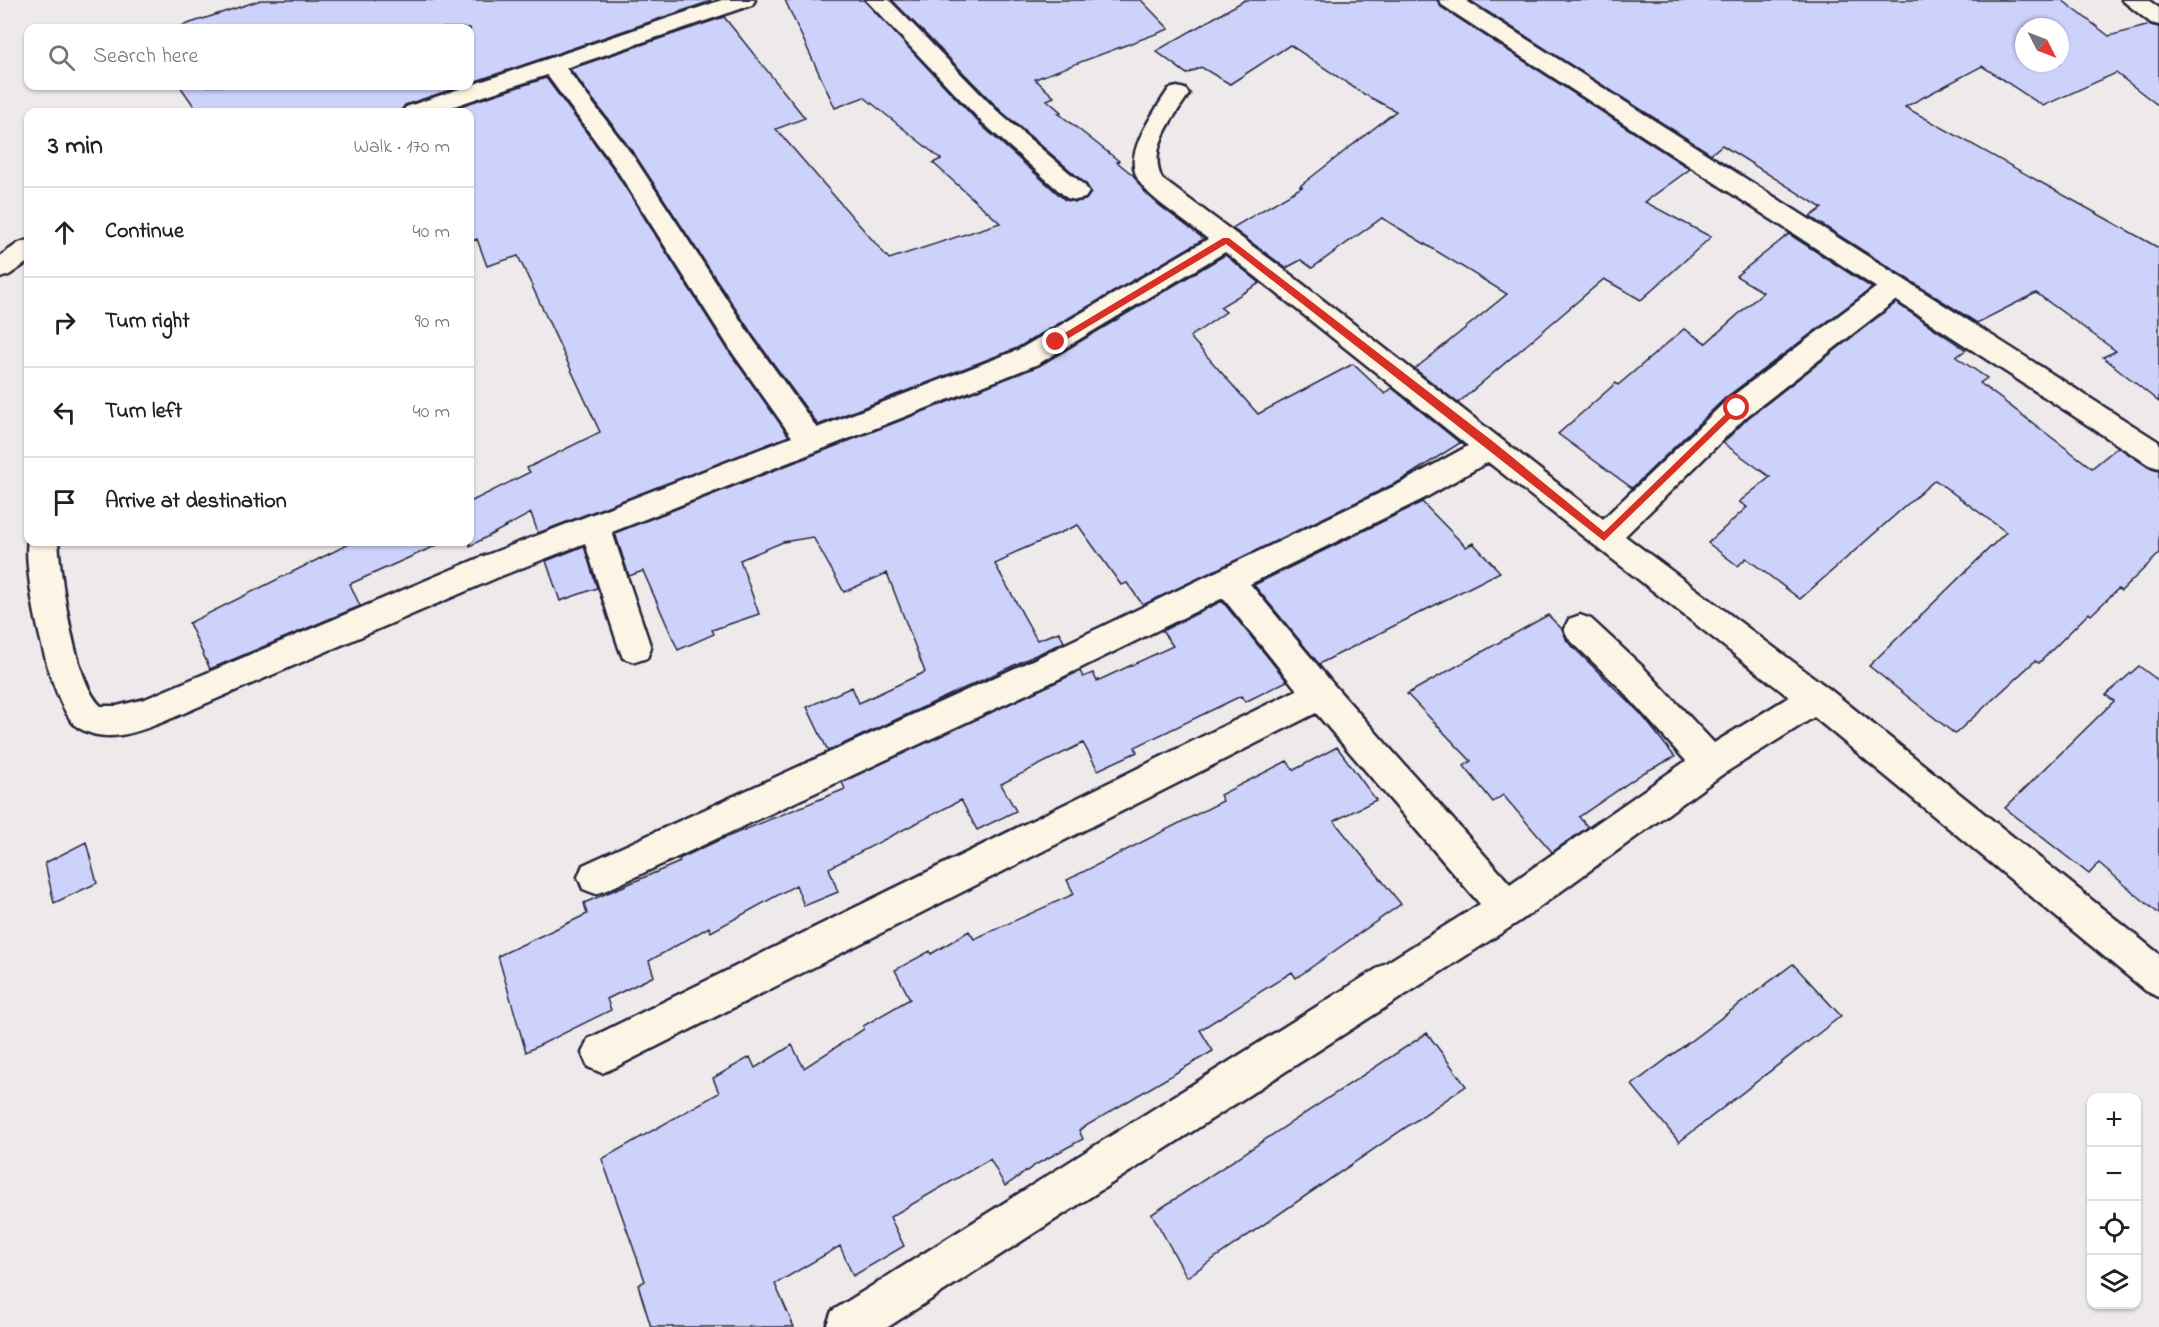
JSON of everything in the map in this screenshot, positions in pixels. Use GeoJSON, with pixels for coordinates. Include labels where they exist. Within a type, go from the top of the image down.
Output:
{"type":"FeatureCollection","features":[{"type":"Feature","properties":{"kind":"street"},"geometry":{"type":"LineString","coordinates":[[426,108],[744,0]]}},
{"type":"Feature","properties":{"kind":"street"},"geometry":{"type":"LineString","coordinates":[[877,0],[991,118],[1076,192]]}},
{"type":"Feature","properties":{"kind":"street"},"geometry":{"type":"LineString","coordinates":[[1450,0],[2159,458]]}},
{"type":"Feature","properties":{"kind":"street"},"geometry":{"type":"LineString","coordinates":[[2133,0],[2159,18]]}},
{"type":"Feature","properties":{"kind":"street"},"geometry":{"type":"LineString","coordinates":[[553,66],[624,162],[742,345],[812,442]]}},
{"type":"Feature","properties":{"kind":"street"},"geometry":{"type":"LineString","coordinates":[[1177,94],[1149,141],[1144,158],[1144,169],[1152,184],[1491,446],[1604,537],[1816,698],[2159,978]]}},
{"type":"Feature","properties":{"kind":"street"},"geometry":{"type":"LineString","coordinates":[[43,546],[49,607],[74,698],[80,711],[97,722],[117,722],[151,712],[594,525],[1028,357],[1226,240]]}},
{"type":"Feature","properties":{"kind":"street"},"geometry":{"type":"LineString","coordinates":[[0,269],[24,252]]}},
{"type":"Feature","properties":{"kind":"street"},"geometry":{"type":"LineString","coordinates":[[1604,537],[1737,408],[1895,287]]}},
{"type":"Feature","properties":{"kind":"street"},"geometry":{"type":"LineString","coordinates":[[596,877],[1036,674],[1412,491],[1491,446]]}},
{"type":"Feature","properties":{"kind":"street"},"geometry":{"type":"LineString","coordinates":[[594,525],[636,648]]}},
{"type":"Feature","properties":{"kind":"street"},"geometry":{"type":"LineString","coordinates":[[1228,580],[1321,694],[1506,908]]}},
{"type":"Feature","properties":{"kind":"street"},"geometry":{"type":"LineString","coordinates":[[1580,629],[1631,677],[1711,763]]}},
{"type":"Feature","properties":{"kind":"street"},"geometry":{"type":"LineString","coordinates":[[602,1053],[1321,694]]}},
{"type":"Feature","properties":{"kind":"street"},"geometry":{"type":"LineString","coordinates":[[848,1327],[1506,908],[1711,763],[1816,698]]}},
{"type":"Feature","properties":{"kind":"building"},"geometry":{"type":"Polygon","coordinates":[[[261,0],[711,1],[474,82],[474,24],[187,24],[261,0]]]}},
{"type":"Feature","properties":{"kind":"building"},"geometry":{"type":"Polygon","coordinates":[[[785,0],[864,0],[981,125],[1065,200],[1076,202],[1085,200],[1091,193],[1086,184],[1001,111],[892,0],[1141,0],[1169,29],[1035,79],[1054,97],[1047,100],[1061,112],[1058,113],[1119,161],[1117,162],[1134,176],[1144,191],[1159,205],[1204,239],[1017,348],[818,425],[754,337],[635,155],[570,69],[724,17],[805,118],[776,129],[889,259],[1000,223],[933,163],[941,159],[864,97],[835,108],[785,0]]]}},
{"type":"Feature","properties":{"kind":"building"},"geometry":{"type":"Polygon","coordinates":[[[1245,0],[1437,0],[1441,7],[1690,169],[1645,202],[1711,237],[1641,300],[1604,279],[1458,403],[1415,369],[1507,294],[1382,218],[1312,268],[1301,260],[1286,268],[1232,228],[1302,187],[1300,186],[1396,111],[1362,93],[1290,45],[1230,84],[1201,67],[1187,74],[1156,51],[1245,0]]]}},
{"type":"Feature","properties":{"kind":"building"},"geometry":{"type":"Polygon","coordinates":[[[1469,0],[2062,0],[2109,36],[2150,25],[2159,27],[2159,106],[2116,73],[2043,106],[1982,66],[1905,107],[2159,248],[2159,402],[2103,357],[2116,351],[2036,293],[1977,323],[1810,217],[1822,208],[1722,145],[1711,154],[1469,0]]]}},
{"type":"Feature","properties":{"kind":"building"},"geometry":{"type":"Polygon","coordinates":[[[546,78],[613,168],[730,353],[789,436],[538,533],[531,513],[474,544],[474,500],[530,472],[527,468],[600,432],[518,256],[487,266],[477,239],[474,240],[474,108],[454,108],[546,78]]]}},
{"type":"Feature","properties":{"kind":"building"},"geometry":{"type":"Polygon","coordinates":[[[183,90],[450,90],[405,105],[403,108],[195,108],[183,90]]]}},
{"type":"Feature","properties":{"kind":"building"},"geometry":{"type":"Polygon","coordinates":[[[1789,234],[1872,288],[1725,398],[1632,488],[1558,434],[1616,383],[1618,385],[1684,329],[1706,343],[1763,292],[1736,276],[1789,234]]]}},
{"type":"Feature","properties":{"kind":"building"},"geometry":{"type":"Polygon","coordinates":[[[1225,255],[1260,283],[1220,307],[1226,312],[1190,337],[1258,414],[1353,364],[1385,394],[1392,388],[1460,443],[1400,481],[1143,605],[1127,583],[1121,585],[1078,525],[1007,556],[1008,558],[995,564],[1037,640],[1059,632],[1064,642],[828,751],[807,707],[852,687],[859,703],[925,672],[887,573],[844,592],[813,537],[783,542],[740,560],[759,614],[712,630],[714,634],[678,650],[643,571],[629,576],[615,533],[1039,366],[1225,255]]]}},
{"type":"Feature","properties":{"kind":"building"},"geometry":{"type":"Polygon","coordinates":[[[1896,303],[1966,350],[1956,357],[1987,378],[1980,383],[2092,468],[2118,447],[2148,467],[2159,470],[2159,554],[2121,591],[2118,589],[2091,615],[2089,613],[2039,663],[2035,661],[1955,734],[1869,666],[2006,532],[1935,480],[1800,599],[1746,558],[1738,566],[1708,543],[1747,507],[1739,502],[1770,477],[1723,443],[1748,418],[1896,303]]]}},
{"type":"Feature","properties":{"kind":"building"},"geometry":{"type":"Polygon","coordinates":[[[1422,502],[1466,547],[1473,543],[1500,572],[1319,664],[1254,585],[1422,502]]]}},
{"type":"Feature","properties":{"kind":"building"},"geometry":{"type":"Polygon","coordinates":[[[345,546],[435,546],[350,584],[360,606],[210,669],[189,623],[345,546]]]}},
{"type":"Feature","properties":{"kind":"building"},"geometry":{"type":"Polygon","coordinates":[[[584,546],[597,588],[560,601],[546,561],[584,546]]]}},
{"type":"Feature","properties":{"kind":"building"},"geometry":{"type":"Polygon","coordinates":[[[1222,601],[1287,681],[1245,702],[1241,696],[1135,747],[1137,752],[1098,770],[1083,743],[1001,784],[1016,811],[977,830],[961,800],[829,868],[838,892],[804,906],[796,885],[711,932],[709,927],[649,961],[654,976],[607,999],[611,1010],[526,1052],[498,956],[587,914],[584,903],[680,862],[679,859],[717,841],[845,789],[842,782],[1080,671],[1083,677],[1093,673],[1097,681],[1173,646],[1162,631],[1222,601]]]}},
{"type":"Feature","properties":{"kind":"building"},"geometry":{"type":"Polygon","coordinates":[[[1548,615],[1562,629],[1567,641],[1641,714],[1675,757],[1643,773],[1579,817],[1588,827],[1552,852],[1503,795],[1493,802],[1464,766],[1471,761],[1407,694],[1548,615]]]}},
{"type":"Feature","properties":{"kind":"building"},"geometry":{"type":"Polygon","coordinates":[[[2139,666],[2159,681],[2159,914],[2099,863],[2089,874],[2005,808],[2114,701],[2106,695],[2139,666]]]}},
{"type":"Feature","properties":{"kind":"building"},"geometry":{"type":"Polygon","coordinates":[[[1337,747],[1376,800],[1334,821],[1401,904],[1296,978],[1292,972],[1200,1030],[1213,1051],[1079,1130],[1083,1139],[1037,1164],[1005,1186],[990,1159],[890,1217],[904,1246],[853,1276],[840,1246],[775,1284],[794,1327],[651,1327],[638,1285],[645,1281],[602,1159],[719,1093],[713,1078],[750,1057],[755,1068],[792,1045],[804,1068],[864,1029],[863,1026],[910,999],[895,970],[930,951],[931,954],[969,931],[974,939],[1074,894],[1067,880],[1223,801],[1220,795],[1287,761],[1294,770],[1337,747]]]}},
{"type":"Feature","properties":{"kind":"building"},"geometry":{"type":"Polygon","coordinates":[[[86,842],[97,883],[54,903],[45,863],[86,842]]]}},
{"type":"Feature","properties":{"kind":"building"},"geometry":{"type":"Polygon","coordinates":[[[1793,964],[1841,1016],[1679,1142],[1632,1085],[1793,964]]]}},
{"type":"Feature","properties":{"kind":"building"},"geometry":{"type":"Polygon","coordinates":[[[1427,1033],[1466,1086],[1187,1277],[1152,1214],[1427,1033]]]}},
{"type":"Feature","properties":{"kind":"route"},"geometry":{"type":"LineString","coordinates":[[1056,342],[1226,240],[1604,537],[1737,408]]}}]}
